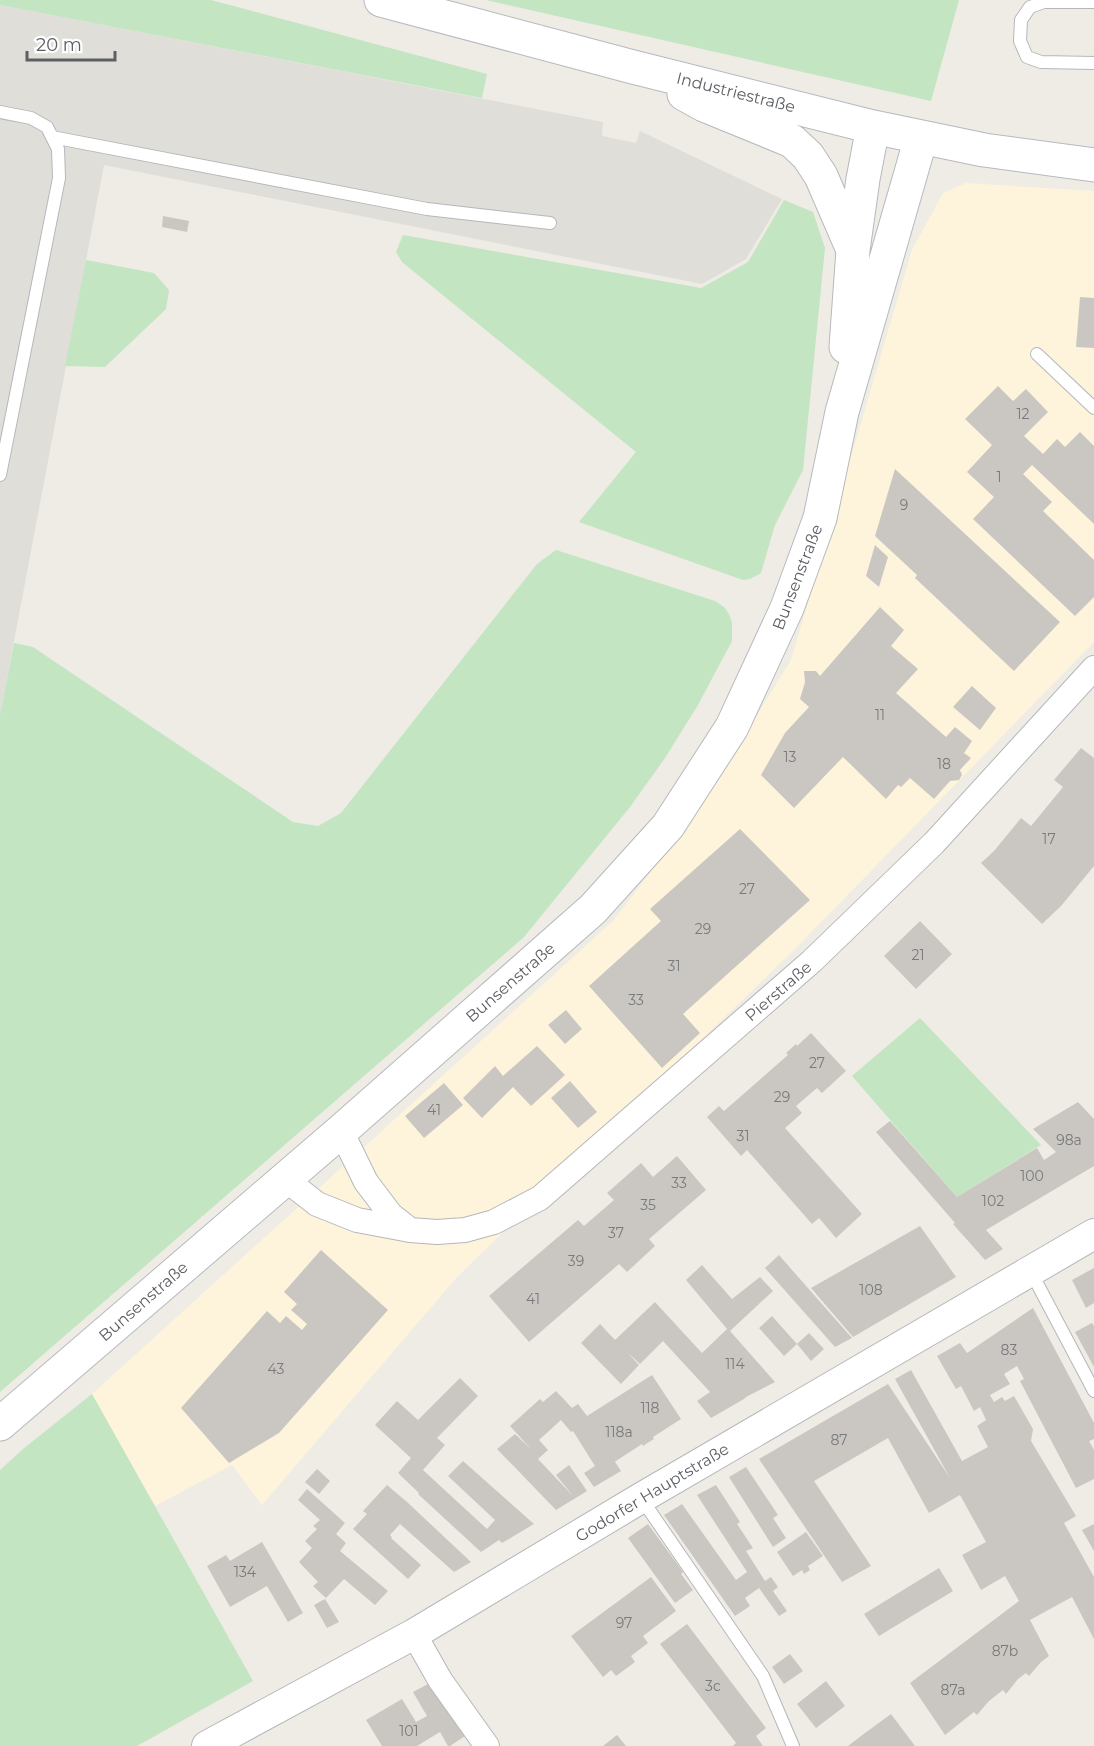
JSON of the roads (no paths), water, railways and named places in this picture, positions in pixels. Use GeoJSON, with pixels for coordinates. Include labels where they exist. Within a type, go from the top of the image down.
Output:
{"type":"FeatureCollection","features":[{"type":"Feature","properties":{"kind":"main road","name":"Industriestraße"},"geometry":{"type":"LineString","coordinates":[[381,0],[633,67],[873,127],[984,150],[1094,165]]}},
{"type":"Feature","properties":{"kind":"main road","name":"Bunsenstraße"},"geometry":{"type":"LineString","coordinates":[[633,67],[704,105],[792,141],[808,156],[821,176],[853,250]]}},
{"type":"Feature","properties":{"kind":"main road","name":"Bunsenstraße"},"geometry":{"type":"LineString","coordinates":[[842,412],[853,250],[873,127]]}},
{"type":"Feature","properties":{"kind":"main road","name":"Bunsenstraße"},"geometry":{"type":"LineString","coordinates":[[0,1424],[341,1131],[593,909],[668,826],[732,727],[787,608],[820,518],[842,412],[921,138]]}},
{"type":"Feature","properties":{"kind":"street","name":"Pierstraße"},"geometry":{"type":"LineString","coordinates":[[285,1179],[317,1204],[357,1220],[410,1230],[437,1232],[465,1230],[494,1222],[540,1198],[828,945],[934,843],[1094,668]]}},
{"type":"Feature","properties":{"kind":"street"},"geometry":{"type":"LineString","coordinates":[[341,1131],[366,1182],[391,1215],[410,1230]]}},
{"type":"Feature","properties":{"kind":"street","name":"Godorfer Hauptstraße"},"geometry":{"type":"LineString","coordinates":[[207,1746],[414,1634],[641,1498],[1094,1234]]}},
{"type":"Feature","properties":{"kind":"street"},"geometry":{"type":"LineString","coordinates":[[414,1634],[440,1680],[487,1746]]}},
{"type":"Feature","properties":{"kind":"lane"},"geometry":{"type":"LineString","coordinates":[[1094,2],[1044,2],[1030,8],[1021,20],[1020,41],[1027,57],[1041,62],[1094,63]]}},
{"type":"Feature","properties":{"kind":"lane"},"geometry":{"type":"LineString","coordinates":[[0,112],[31,118],[46,127],[58,149],[59,178],[0,475]]}},
{"type":"Feature","properties":{"kind":"lane"},"geometry":{"type":"LineString","coordinates":[[52,137],[427,209],[550,223]]}},
{"type":"Feature","properties":{"kind":"lane"},"geometry":{"type":"LineString","coordinates":[[1037,354],[1094,408]]}},
{"type":"Feature","properties":{"kind":"lane"},"geometry":{"type":"LineString","coordinates":[[1030,1271],[1094,1391]]}},
{"type":"Feature","properties":{"kind":"lane"},"geometry":{"type":"LineString","coordinates":[[641,1498],[763,1676],[793,1746]]}}]}
